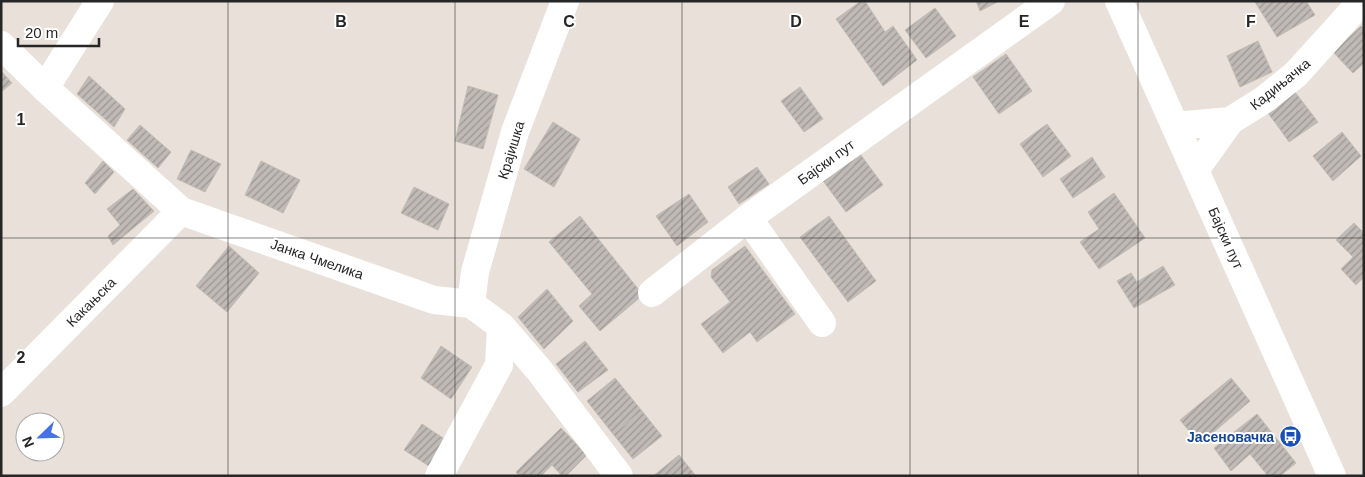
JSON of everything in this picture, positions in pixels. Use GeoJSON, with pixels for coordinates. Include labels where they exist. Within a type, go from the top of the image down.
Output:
{"type":"FeatureCollection","features":[{"type":"Feature","properties":{"kind":"street"},"geometry":{"type":"LineString","coordinates":[[45,88],[100,1]]}},
{"type":"Feature","properties":{"kind":"street","name":"Крајишка"},"geometry":{"type":"LineString","coordinates":[[471,304],[476,272],[515,132],[565,1]]}},
{"type":"Feature","properties":{"kind":"street","name":"Бајски пут"},"geometry":{"type":"LineString","coordinates":[[652,293],[748,218],[1051,1]]}},
{"type":"Feature","properties":{"kind":"street","name":"Бајски пут"},"geometry":{"type":"LineString","coordinates":[[1119,1],[1329,474]]}},
{"type":"Feature","properties":{"kind":"street","name":"Кадињачка"},"geometry":{"type":"LineString","coordinates":[[1176,126],[1230,121],[1265,99],[1296,74],[1362,1]]}},
{"type":"Feature","properties":{"kind":"street","name":"Јанка Чмелика"},"geometry":{"type":"LineString","coordinates":[[1,45],[45,88],[181,212],[434,300],[471,304]]}},
{"type":"Feature","properties":{"kind":"street"},"geometry":{"type":"LineString","coordinates":[[1195,170],[1230,121]]}},
{"type":"Feature","properties":{"kind":"street","name":"Какањска"},"geometry":{"type":"LineString","coordinates":[[1,393],[181,212]]}},
{"type":"Feature","properties":{"kind":"street"},"geometry":{"type":"LineString","coordinates":[[748,218],[822,322]]}},
{"type":"Feature","properties":{"kind":"street"},"geometry":{"type":"LineString","coordinates":[[471,304],[501,326],[539,370],[619,476]]}},
{"type":"Feature","properties":{"kind":"street"},"geometry":{"type":"LineString","coordinates":[[439,476],[499,364],[501,326]]}},
{"type":"Feature","properties":{"kind":"building"},"geometry":{"type":"Polygon","coordinates":[[[861,1],[865,1],[885,32],[893,26],[917,60],[883,86],[836,19],[861,1]]]}},
{"type":"Feature","properties":{"kind":"building"},"geometry":{"type":"Polygon","coordinates":[[[976,1],[999,1],[980,11],[976,1]]]}},
{"type":"Feature","properties":{"kind":"building"},"geometry":{"type":"Polygon","coordinates":[[[1306,1],[1315,15],[1277,37],[1255,2],[1306,1]]]}},
{"type":"Feature","properties":{"kind":"building"},"geometry":{"type":"Polygon","coordinates":[[[935,8],[956,36],[926,58],[905,30],[935,8]]]}},
{"type":"Feature","properties":{"kind":"building"},"geometry":{"type":"Polygon","coordinates":[[[1361,26],[1364,29],[1364,63],[1353,73],[1333,52],[1361,26]]]}},
{"type":"Feature","properties":{"kind":"building"},"geometry":{"type":"Polygon","coordinates":[[[1258,41],[1272,72],[1240,87],[1227,56],[1258,41]]]}},
{"type":"Feature","properties":{"kind":"building"},"geometry":{"type":"Polygon","coordinates":[[[1006,54],[1032,91],[999,114],[973,77],[1006,54]]]}},
{"type":"Feature","properties":{"kind":"building"},"geometry":{"type":"Polygon","coordinates":[[[1,71],[12,83],[1,92],[1,71]]]}},
{"type":"Feature","properties":{"kind":"building"},"geometry":{"type":"Polygon","coordinates":[[[89,76],[125,109],[114,127],[77,94],[89,76]]]}},
{"type":"Feature","properties":{"kind":"building"},"geometry":{"type":"Polygon","coordinates":[[[468,86],[498,95],[483,149],[455,141],[468,86]]]}},
{"type":"Feature","properties":{"kind":"building"},"geometry":{"type":"Polygon","coordinates":[[[800,87],[823,119],[804,132],[781,101],[800,87]]]}},
{"type":"Feature","properties":{"kind":"building"},"geometry":{"type":"Polygon","coordinates":[[[1291,87],[1305,105],[1277,125],[1264,108],[1291,87]]]}},
{"type":"Feature","properties":{"kind":"building"},"geometry":{"type":"Polygon","coordinates":[[[1305,105],[1318,122],[1289,142],[1277,125],[1305,105]]]}},
{"type":"Feature","properties":{"kind":"building"},"geometry":{"type":"Polygon","coordinates":[[[553,122],[580,139],[554,187],[524,169],[553,122]]]}},
{"type":"Feature","properties":{"kind":"building"},"geometry":{"type":"Polygon","coordinates":[[[1047,124],[1071,156],[1043,177],[1020,144],[1047,124]]]}},
{"type":"Feature","properties":{"kind":"building"},"geometry":{"type":"Polygon","coordinates":[[[140,125],[171,152],[158,168],[127,140],[140,125]]]}},
{"type":"Feature","properties":{"kind":"building"},"geometry":{"type":"Polygon","coordinates":[[[1342,132],[1361,156],[1333,181],[1313,156],[1342,132]]]}},
{"type":"Feature","properties":{"kind":"building"},"geometry":{"type":"Polygon","coordinates":[[[855,147],[883,185],[846,212],[818,174],[855,147]]]}},
{"type":"Feature","properties":{"kind":"building"},"geometry":{"type":"Polygon","coordinates":[[[191,150],[221,164],[205,192],[177,179],[191,150]]]}},
{"type":"Feature","properties":{"kind":"building"},"geometry":{"type":"Polygon","coordinates":[[[1092,157],[1105,177],[1073,198],[1060,179],[1092,157]]]}},
{"type":"Feature","properties":{"kind":"building"},"geometry":{"type":"Polygon","coordinates":[[[103,161],[114,172],[95,194],[85,183],[103,161]]]}},
{"type":"Feature","properties":{"kind":"building"},"geometry":{"type":"Polygon","coordinates":[[[261,161],[300,180],[283,213],[245,195],[261,161]]]}},
{"type":"Feature","properties":{"kind":"building"},"geometry":{"type":"Polygon","coordinates":[[[757,167],[769,184],[739,204],[728,187],[757,167]]]}},
{"type":"Feature","properties":{"kind":"building"},"geometry":{"type":"Polygon","coordinates":[[[414,187],[449,204],[438,230],[401,213],[414,187]]]}},
{"type":"Feature","properties":{"kind":"building"},"geometry":{"type":"Polygon","coordinates":[[[133,189],[154,211],[113,245],[108,236],[120,225],[107,209],[133,189]]]}},
{"type":"Feature","properties":{"kind":"building"},"geometry":{"type":"Polygon","coordinates":[[[1114,193],[1145,238],[1099,269],[1080,242],[1099,229],[1088,212],[1114,193]]]}},
{"type":"Feature","properties":{"kind":"building"},"geometry":{"type":"Polygon","coordinates":[[[689,194],[708,222],[677,246],[656,216],[689,194]]]}},
{"type":"Feature","properties":{"kind":"building"},"geometry":{"type":"Polygon","coordinates":[[[580,216],[643,295],[600,331],[579,306],[592,294],[549,242],[580,216]]]}},
{"type":"Feature","properties":{"kind":"building"},"geometry":{"type":"Polygon","coordinates":[[[829,216],[876,281],[848,302],[800,237],[829,216]]]}},
{"type":"Feature","properties":{"kind":"building"},"geometry":{"type":"Polygon","coordinates":[[[1354,223],[1364,233],[1364,277],[1356,285],[1341,269],[1353,257],[1336,240],[1354,223]]]}},
{"type":"Feature","properties":{"kind":"building"},"geometry":{"type":"Polygon","coordinates":[[[229,246],[259,273],[227,312],[196,286],[229,246]]]}},
{"type":"Feature","properties":{"kind":"building"},"geometry":{"type":"Polygon","coordinates":[[[745,246],[795,314],[757,342],[750,332],[723,353],[701,324],[730,302],[711,277],[712,270],[745,246]]]}},
{"type":"Feature","properties":{"kind":"building"},"geometry":{"type":"Polygon","coordinates":[[[1163,266],[1175,285],[1134,308],[1117,281],[1131,273],[1137,282],[1163,266]]]}},
{"type":"Feature","properties":{"kind":"building"},"geometry":{"type":"Polygon","coordinates":[[[547,289],[573,321],[544,349],[518,317],[547,289]]]}},
{"type":"Feature","properties":{"kind":"building"},"geometry":{"type":"Polygon","coordinates":[[[585,341],[608,370],[578,392],[556,364],[585,341]]]}},
{"type":"Feature","properties":{"kind":"building"},"geometry":{"type":"Polygon","coordinates":[[[441,346],[472,367],[451,399],[421,378],[441,346]]]}},
{"type":"Feature","properties":{"kind":"building"},"geometry":{"type":"Polygon","coordinates":[[[615,378],[642,411],[613,434],[587,401],[615,378]]]}},
{"type":"Feature","properties":{"kind":"building"},"geometry":{"type":"Polygon","coordinates":[[[1231,378],[1250,401],[1200,444],[1180,420],[1231,378]]]}},
{"type":"Feature","properties":{"kind":"building"},"geometry":{"type":"Polygon","coordinates":[[[642,411],[662,436],[633,459],[613,434],[642,411]]]}},
{"type":"Feature","properties":{"kind":"building"},"geometry":{"type":"Polygon","coordinates":[[[1257,414],[1296,463],[1280,476],[1268,476],[1250,454],[1231,471],[1214,448],[1257,414]]]}},
{"type":"Feature","properties":{"kind":"building"},"geometry":{"type":"Polygon","coordinates":[[[422,424],[449,442],[432,468],[404,450],[422,424]]]}},
{"type":"Feature","properties":{"kind":"building"},"geometry":{"type":"Polygon","coordinates":[[[561,428],[587,455],[566,476],[562,476],[552,465],[541,476],[519,476],[516,472],[561,428]]]}},
{"type":"Feature","properties":{"kind":"building"},"geometry":{"type":"Polygon","coordinates":[[[679,455],[696,476],[653,476],[679,455]]]}},
{"type":"Feature","properties":{"kind":"place","name":"Јасеновачка"},"geometry":{"type":"Point","coordinates":[1290,437]}}]}
